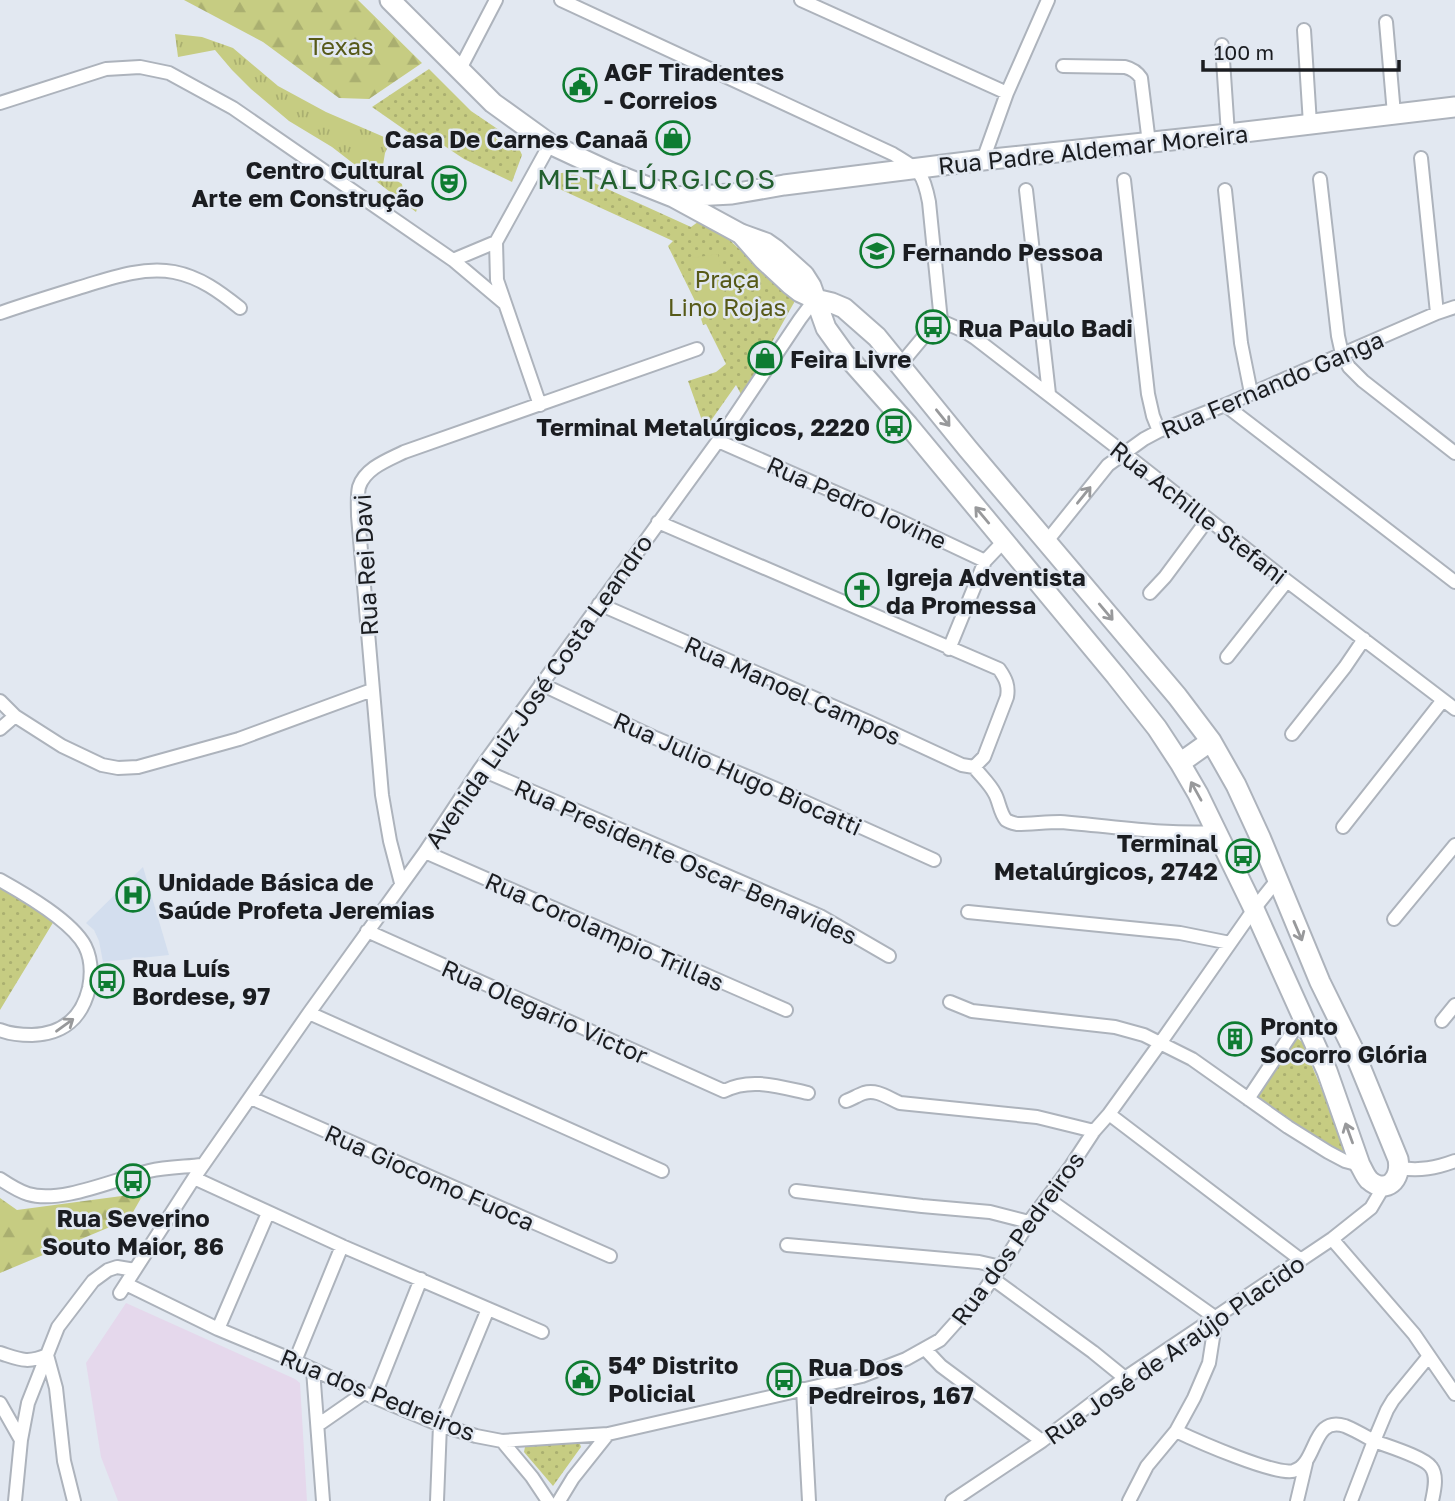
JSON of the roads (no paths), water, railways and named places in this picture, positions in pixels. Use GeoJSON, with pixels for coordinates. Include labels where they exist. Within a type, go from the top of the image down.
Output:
{"type":"FeatureCollection","features":[{"type":"Feature","properties":{"kind":"street"},"geometry":{"type":"LineString","coordinates":[[390,0],[493,103],[550,144],[673,197],[741,234],[763,259],[800,292],[844,308],[868,329],[900,365],[1177,696],[1211,741],[1236,785],[1320,982],[1353,1049],[1398,1159],[1400,1168],[1398,1177],[1393,1182],[1376,1184],[1368,1179],[1360,1165],[1327,1071],[1254,909],[1180,763],[1157,728],[1116,676],[908,425],[844,353],[826,328],[815,299]]}},
{"type":"Feature","properties":{"kind":"street"},"geometry":{"type":"LineString","coordinates":[[460,69],[496,0]]}},
{"type":"Feature","properties":{"kind":"street"},"geometry":{"type":"LineString","coordinates":[[561,0],[893,154],[917,169],[929,202],[941,321],[925,335],[900,365]]}},
{"type":"Feature","properties":{"kind":"street"},"geometry":{"type":"LineString","coordinates":[[801,0],[1007,93]]}},
{"type":"Feature","properties":{"kind":"street"},"geometry":{"type":"LineString","coordinates":[[983,160],[1007,93],[1048,0]]}},
{"type":"Feature","properties":{"kind":"street"},"geometry":{"type":"LineString","coordinates":[[1386,22],[1394,114]]}},
{"type":"Feature","properties":{"kind":"street"},"geometry":{"type":"LineString","coordinates":[[1304,30],[1310,124]]}},
{"type":"Feature","properties":{"kind":"street"},"geometry":{"type":"LineString","coordinates":[[1222,45],[1228,134]]}},
{"type":"Feature","properties":{"kind":"street"},"geometry":{"type":"LineString","coordinates":[[1063,66],[1125,67],[1137,72],[1142,78],[1149,143]]}},
{"type":"Feature","properties":{"kind":"street"},"geometry":{"type":"LineString","coordinates":[[0,103],[106,69],[140,67],[169,73],[233,108],[453,260],[504,303]]}},
{"type":"Feature","properties":{"kind":"street","name":"Rua Padre Aldemar Moreira"},"geometry":{"type":"LineString","coordinates":[[673,197],[732,194],[983,160],[1455,107]]}},
{"type":"Feature","properties":{"kind":"street"},"geometry":{"type":"LineString","coordinates":[[540,405],[497,280],[496,242],[550,144]]}},
{"type":"Feature","properties":{"kind":"street"},"geometry":{"type":"LineString","coordinates":[[1421,158],[1449,311]]}},
{"type":"Feature","properties":{"kind":"street"},"geometry":{"type":"LineString","coordinates":[[1320,179],[1342,354],[1349,367],[1363,381],[1455,453]]}},
{"type":"Feature","properties":{"kind":"street"},"geometry":{"type":"LineString","coordinates":[[1124,180],[1148,394],[1159,431]]}},
{"type":"Feature","properties":{"kind":"street"},"geometry":{"type":"LineString","coordinates":[[1026,190],[1049,394]]}},
{"type":"Feature","properties":{"kind":"street"},"geometry":{"type":"LineString","coordinates":[[1225,190],[1241,343],[1251,393]]}},
{"type":"Feature","properties":{"kind":"street","name":"Rua Padre Aldemar Moreira"},"geometry":{"type":"LineString","coordinates":[[708,214],[732,194]]}},
{"type":"Feature","properties":{"kind":"street"},"geometry":{"type":"LineString","coordinates":[[453,260],[496,242]]}},
{"type":"Feature","properties":{"kind":"street"},"geometry":{"type":"LineString","coordinates":[[0,313],[101,281],[144,271],[173,272],[201,280],[240,308]]}},
{"type":"Feature","properties":{"kind":"street","name":"Avenida Luiz José Costa Leandro"},"geometry":{"type":"LineString","coordinates":[[123,1289],[202,1165],[425,852],[480,769],[718,441],[815,299]]}},
{"type":"Feature","properties":{"kind":"street","name":"Rua Fernando Ganga"},"geometry":{"type":"LineString","coordinates":[[1047,541],[1108,466],[1159,431],[1449,311]]}},
{"type":"Feature","properties":{"kind":"street","name":"Rua Achille Stefani"},"geometry":{"type":"LineString","coordinates":[[941,321],[964,331],[1049,394],[1455,709]]}},
{"type":"Feature","properties":{"kind":"street"},"geometry":{"type":"LineString","coordinates":[[844,353],[844,344],[850,335],[868,329]]}},
{"type":"Feature","properties":{"kind":"street","name":"Rua Rei Davi"},"geometry":{"type":"LineString","coordinates":[[401,883],[382,795],[358,516],[360,483],[377,465],[404,452],[697,349]]}},
{"type":"Feature","properties":{"kind":"street"},"geometry":{"type":"LineString","coordinates":[[1225,405],[1455,582]]}},
{"type":"Feature","properties":{"kind":"street","name":"Rua Pedro Iovine"},"geometry":{"type":"LineString","coordinates":[[718,441],[897,519],[985,561]]}},
{"type":"Feature","properties":{"kind":"street"},"geometry":{"type":"LineString","coordinates":[[1150,593],[1208,519]]}},
{"type":"Feature","properties":{"kind":"street"},"geometry":{"type":"LineString","coordinates":[[658,522],[999,670],[1008,688],[1007,697],[984,757],[974,767],[995,793],[1006,820],[1017,824],[1058,822],[1147,831],[1216,832]]}},
{"type":"Feature","properties":{"kind":"street"},"geometry":{"type":"LineString","coordinates":[[949,649],[985,561],[1004,541]]}},
{"type":"Feature","properties":{"kind":"street"},"geometry":{"type":"LineString","coordinates":[[1227,657],[1287,581]]}},
{"type":"Feature","properties":{"kind":"street","name":"Rua Manoel Campos"},"geometry":{"type":"LineString","coordinates":[[599,604],[962,765],[974,767]]}},
{"type":"Feature","properties":{"kind":"street"},"geometry":{"type":"LineString","coordinates":[[1292,734],[1364,639]]}},
{"type":"Feature","properties":{"kind":"street","name":"Rua Julio Hugo Biocatti"},"geometry":{"type":"LineString","coordinates":[[541,684],[653,737],[934,860]]}},
{"type":"Feature","properties":{"kind":"street"},"geometry":{"type":"LineString","coordinates":[[0,701],[15,716],[62,746],[102,765],[118,768],[138,767],[239,739],[372,690]]}},
{"type":"Feature","properties":{"kind":"street"},"geometry":{"type":"LineString","coordinates":[[1343,827],[1443,700]]}},
{"type":"Feature","properties":{"kind":"street"},"geometry":{"type":"LineString","coordinates":[[0,729],[15,716]]}},
{"type":"Feature","properties":{"kind":"street"},"geometry":{"type":"LineString","coordinates":[[1180,763],[1211,741]]}},
{"type":"Feature","properties":{"kind":"street","name":"Rua Presidente Oscar Benavides"},"geometry":{"type":"LineString","coordinates":[[480,769],[820,916],[889,956]]}},
{"type":"Feature","properties":{"kind":"street"},"geometry":{"type":"LineString","coordinates":[[1394,919],[1455,845]]}},
{"type":"Feature","properties":{"kind":"street","name":"Rua Corolampio Trillas"},"geometry":{"type":"LineString","coordinates":[[425,852],[786,1010]]}},
{"type":"Feature","properties":{"kind":"street"},"geometry":{"type":"LineString","coordinates":[[0,880],[73,930],[85,945],[92,969],[86,998],[79,1014],[60,1030],[49,1034],[22,1035],[0,1030]]}},
{"type":"Feature","properties":{"kind":"street","name":"Rua dos Pedreiros"},"geometry":{"type":"LineString","coordinates":[[123,1289],[440,1425],[502,1441],[608,1434],[862,1376],[906,1359],[940,1340],[993,1279],[1029,1222],[1277,880]]}},
{"type":"Feature","properties":{"kind":"street"},"geometry":{"type":"LineString","coordinates":[[968,912],[1180,933],[1230,943]]}},
{"type":"Feature","properties":{"kind":"street","name":"Rua Olegario Victor"},"geometry":{"type":"LineString","coordinates":[[367,931],[724,1091],[752,1083],[808,1093]]}},
{"type":"Feature","properties":{"kind":"street"},"geometry":{"type":"LineString","coordinates":[[950,1002],[972,1011],[1115,1027],[1161,1042],[1192,1059],[1328,1152],[1360,1165]]}},
{"type":"Feature","properties":{"kind":"street"},"geometry":{"type":"LineString","coordinates":[[1442,1021],[1455,1005]]}},
{"type":"Feature","properties":{"kind":"street"},"geometry":{"type":"LineString","coordinates":[[309,1013],[662,1171]]}},
{"type":"Feature","properties":{"kind":"street"},"geometry":{"type":"LineString","coordinates":[[1248,1099],[1302,1018]]}},
{"type":"Feature","properties":{"kind":"street"},"geometry":{"type":"LineString","coordinates":[[846,1101],[871,1092],[888,1096],[900,1103],[1037,1117],[1094,1131]]}},
{"type":"Feature","properties":{"kind":"street","name":"Rua Giocomo Fuoca"},"geometry":{"type":"LineString","coordinates":[[251,1098],[610,1256]]}},
{"type":"Feature","properties":{"kind":"street"},"geometry":{"type":"LineString","coordinates":[[1108,1114],[1301,1260]]}},
{"type":"Feature","properties":{"kind":"street"},"geometry":{"type":"LineString","coordinates":[[1400,1168],[1420,1170],[1455,1161]]}},
{"type":"Feature","properties":{"kind":"street"},"geometry":{"type":"LineString","coordinates":[[0,1179],[29,1195],[46,1197],[67,1194],[150,1171],[202,1165]]}},
{"type":"Feature","properties":{"kind":"street"},"geometry":{"type":"LineString","coordinates":[[194,1178],[342,1246],[542,1332]]}},
{"type":"Feature","properties":{"kind":"street","name":"Rua José de Araújo Placido"},"geometry":{"type":"LineString","coordinates":[[952,1501],[1042,1441],[1125,1378],[1332,1239],[1371,1208],[1384,1185]]}},
{"type":"Feature","properties":{"kind":"street"},"geometry":{"type":"LineString","coordinates":[[796,1191],[990,1212],[1029,1222]]}},
{"type":"Feature","properties":{"kind":"street"},"geometry":{"type":"LineString","coordinates":[[1048,1199],[1216,1318],[1209,1363],[1194,1398],[1176,1431],[1147,1466],[1129,1501]]}},
{"type":"Feature","properties":{"kind":"street"},"geometry":{"type":"LineString","coordinates":[[218,1329],[268,1213]]}},
{"type":"Feature","properties":{"kind":"street"},"geometry":{"type":"LineString","coordinates":[[1332,1239],[1391,1307],[1455,1394]]}},
{"type":"Feature","properties":{"kind":"street"},"geometry":{"type":"LineString","coordinates":[[787,1245],[979,1262],[1001,1267]]}},
{"type":"Feature","properties":{"kind":"street"},"geometry":{"type":"LineString","coordinates":[[295,1361],[342,1246]]}},
{"type":"Feature","properties":{"kind":"street"},"geometry":{"type":"LineString","coordinates":[[15,1501],[28,1403],[58,1327],[93,1280],[117,1267],[135,1270]]}},
{"type":"Feature","properties":{"kind":"street"},"geometry":{"type":"LineString","coordinates":[[318,1425],[369,1395],[421,1279]]}},
{"type":"Feature","properties":{"kind":"street"},"geometry":{"type":"LineString","coordinates":[[993,1279],[1125,1378]]}},
{"type":"Feature","properties":{"kind":"street"},"geometry":{"type":"LineString","coordinates":[[437,1501],[440,1425],[488,1309]]}},
{"type":"Feature","properties":{"kind":"street"},"geometry":{"type":"LineString","coordinates":[[925,1349],[941,1366],[1042,1441]]}},
{"type":"Feature","properties":{"kind":"street"},"geometry":{"type":"LineString","coordinates":[[0,1353],[25,1361],[47,1355]]}},
{"type":"Feature","properties":{"kind":"street"},"geometry":{"type":"LineString","coordinates":[[47,1355],[56,1388],[64,1461],[74,1501]]}},
{"type":"Feature","properties":{"kind":"street"},"geometry":{"type":"LineString","coordinates":[[1351,1501],[1387,1410],[1429,1356]]}},
{"type":"Feature","properties":{"kind":"street"},"geometry":{"type":"LineString","coordinates":[[313,1370],[323,1501]]}},
{"type":"Feature","properties":{"kind":"street"},"geometry":{"type":"LineString","coordinates":[[803,1390],[809,1501]]}},
{"type":"Feature","properties":{"kind":"street"},"geometry":{"type":"LineString","coordinates":[[0,1404],[21,1440]]}},
{"type":"Feature","properties":{"kind":"street"},"geometry":{"type":"LineString","coordinates":[[1297,1501],[1306,1463],[1322,1432],[1328,1426],[1336,1424],[1419,1459],[1432,1468],[1435,1477],[1432,1501]]}},
{"type":"Feature","properties":{"kind":"street"},"geometry":{"type":"LineString","coordinates":[[1176,1431],[1215,1449],[1274,1468],[1293,1471],[1306,1463]]}},
{"type":"Feature","properties":{"kind":"street"},"geometry":{"type":"LineString","coordinates":[[559,1501],[573,1478],[608,1434]]}},
{"type":"Feature","properties":{"kind":"street"},"geometry":{"type":"LineString","coordinates":[[502,1441],[548,1501]]}},
{"type":"Feature","properties":{"kind":"place","name":"AGF Tiradentes - Correios"},"geometry":{"type":"Point","coordinates":[580,85]}},
{"type":"Feature","properties":{"kind":"place","name":"Casa De Carnes Canaã"},"geometry":{"type":"Point","coordinates":[673,138]}},
{"type":"Feature","properties":{"kind":"place","name":"Centro Cultural Arte em Construção"},"geometry":{"type":"Point","coordinates":[449,183]}},
{"type":"Feature","properties":{"kind":"place","name":"Fernando Pessoa"},"geometry":{"type":"Point","coordinates":[877,251]}},
{"type":"Feature","properties":{"kind":"place","name":"Rua Paulo Badi"},"geometry":{"type":"Point","coordinates":[933,327]}},
{"type":"Feature","properties":{"kind":"place","name":"Feira Livre"},"geometry":{"type":"Point","coordinates":[765,358]}},
{"type":"Feature","properties":{"kind":"place","name":"Terminal Metalúrgicos, 2220"},"geometry":{"type":"Point","coordinates":[894,426]}},
{"type":"Feature","properties":{"kind":"place","name":"Igreja Adventista da Promessa"},"geometry":{"type":"Point","coordinates":[862,590]}},
{"type":"Feature","properties":{"kind":"place","name":"Terminal Metalúrgicos, 2742"},"geometry":{"type":"Point","coordinates":[1243,856]}},
{"type":"Feature","properties":{"kind":"place","name":"Unidade Básica de Saúde Profeta Jeremias"},"geometry":{"type":"Point","coordinates":[133,895]}},
{"type":"Feature","properties":{"kind":"place","name":"Rua Luís Bordese, 97"},"geometry":{"type":"Point","coordinates":[107,981]}},
{"type":"Feature","properties":{"kind":"place","name":"Pronto Socorro Glória"},"geometry":{"type":"Point","coordinates":[1235,1039]}},
{"type":"Feature","properties":{"kind":"place","name":"Rua Severino Souto Maior, 86"},"geometry":{"type":"Point","coordinates":[133,1181]}},
{"type":"Feature","properties":{"kind":"place","name":"54° Distrito Policial"},"geometry":{"type":"Point","coordinates":[583,1378]}},
{"type":"Feature","properties":{"kind":"place","name":"Rua Dos Pedreiros, 167"},"geometry":{"type":"Point","coordinates":[784,1380]}},
{"type":"Feature","properties":{"kind":"district","name":"METALÚRGICOS"},"geometry":{"type":"Point","coordinates":[657,178]}},
{"type":"Feature","properties":{"kind":"park label","name":"Texas"},"geometry":{"type":"Point","coordinates":[341,45]}},
{"type":"Feature","properties":{"kind":"park label","name":"Praça Lino Rojas"},"geometry":{"type":"Point","coordinates":[727,292]}}]}
